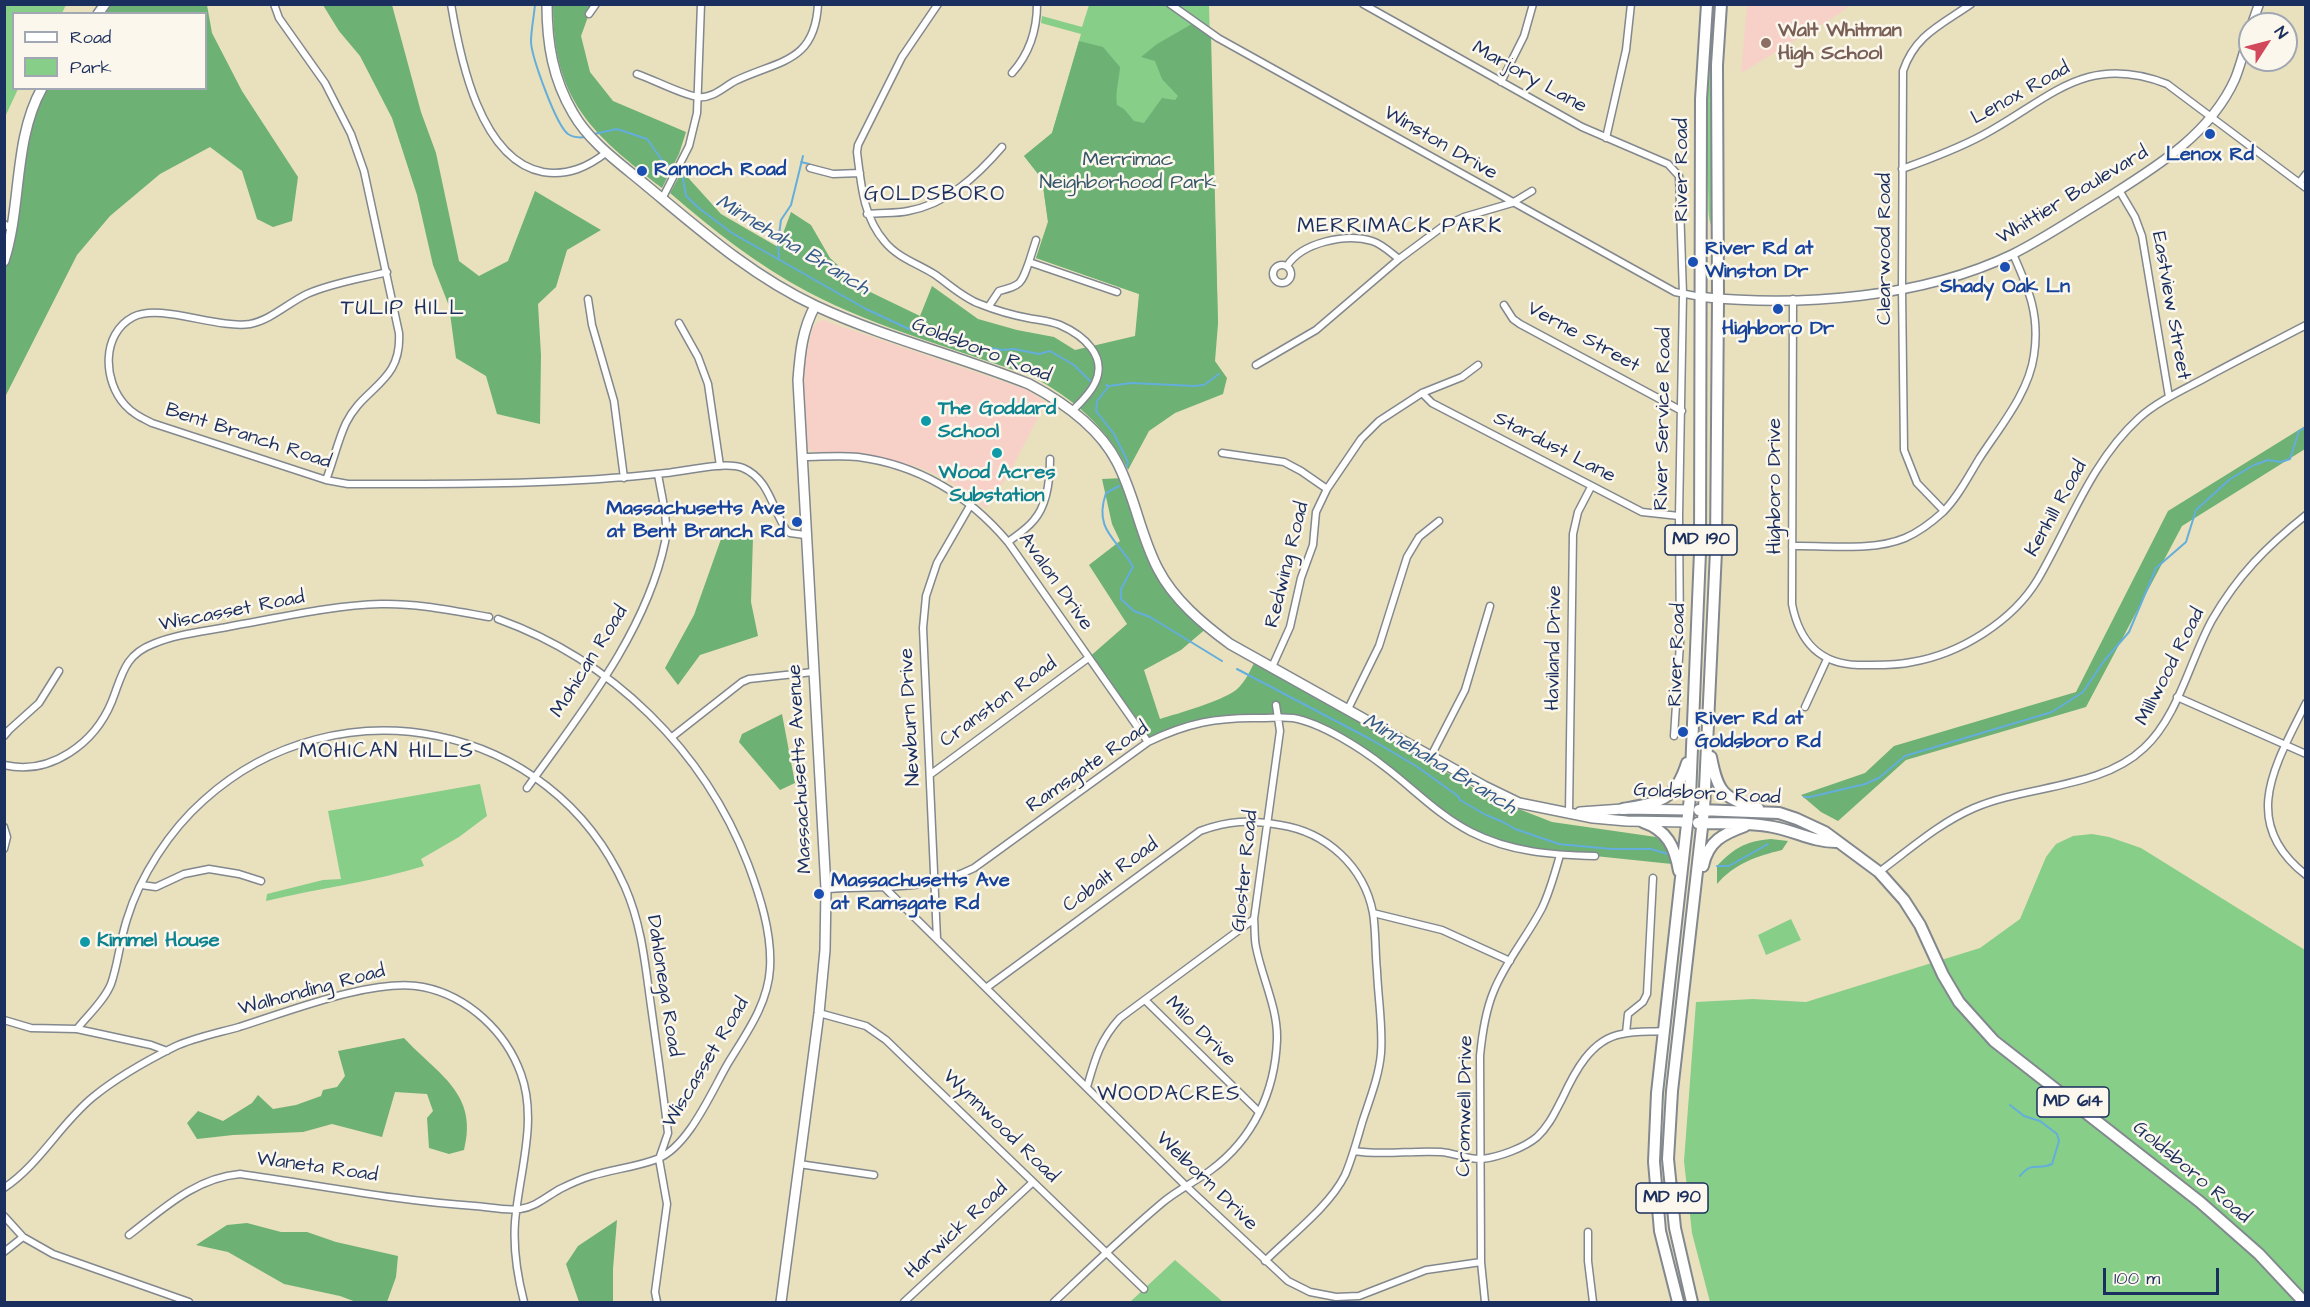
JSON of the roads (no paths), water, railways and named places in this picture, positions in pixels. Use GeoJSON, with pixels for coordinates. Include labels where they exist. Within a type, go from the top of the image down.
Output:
{"type":"FeatureCollection","features":[{"type":"Feature","properties":{"kind":"main road","name":"Goldsboro Road"},"geometry":{"type":"LineString","coordinates":[[547,4],[547,34],[553,69],[562,93],[574,116],[607,152],[748,267],[777,286],[815,306],[878,333],[1029,384],[1050,395],[1072,411],[1093,429],[1116,461],[1152,555],[1171,588],[1208,627],[1230,644],[1484,786],[1519,803],[1612,820],[1752,823],[1795,832],[1823,842],[1836,842]]}},
{"type":"Feature","properties":{"kind":"main road","name":"River Road"},"geometry":{"type":"LineString","coordinates":[[1678,1302],[1660,1231],[1654,1162],[1657,1093],[1689,810],[1701,552],[1701,99],[1707,4]]}},
{"type":"Feature","properties":{"kind":"main road","name":"River Road"},"geometry":{"type":"LineString","coordinates":[[1692,1302],[1675,1227],[1668,1159],[1672,1091],[1703,823],[1716,551],[1720,4]]}},
{"type":"Feature","properties":{"kind":"main road"},"geometry":{"type":"LineString","coordinates":[[4,261],[27,125],[41,90]]}},
{"type":"Feature","properties":{"kind":"main road","name":"Massachusetts Avenue"},"geometry":{"type":"LineString","coordinates":[[781,1302],[819,1013],[825,950],[826,889],[798,380],[801,346],[807,322],[815,306]]}},
{"type":"Feature","properties":{"kind":"main road"},"geometry":{"type":"LineString","coordinates":[[1708,714],[1710,752],[1715,778],[1722,790],[1734,801],[1779,813]]}},
{"type":"Feature","properties":{"kind":"main road"},"geometry":{"type":"LineString","coordinates":[[1623,809],[1655,802],[1674,791],[1683,777],[1692,748]]}},
{"type":"Feature","properties":{"kind":"main road","name":"Goldsboro Road"},"geometry":{"type":"LineString","coordinates":[[1569,813],[1623,809],[1779,813],[1808,823],[1825,832],[1879,872],[1904,900],[1920,925],[1943,975],[1959,1002],[1994,1041],[2200,1202],[2259,1254],[2304,1302]]}},
{"type":"Feature","properties":{"kind":"main road"},"geometry":{"type":"LineString","coordinates":[[1643,822],[1653,825],[1669,839],[1674,848],[1681,883]]}},
{"type":"Feature","properties":{"kind":"main road"},"geometry":{"type":"LineString","coordinates":[[1694,901],[1709,849],[1722,835],[1752,823]]}},
{"type":"Feature","properties":{"kind":"street"},"geometry":{"type":"LineString","coordinates":[[274,4],[279,18],[325,83],[351,134],[364,171],[399,333],[397,358],[387,377],[359,405],[347,422],[326,480]]}},
{"type":"Feature","properties":{"kind":"street"},"geometry":{"type":"LineString","coordinates":[[451,4],[458,48],[468,85],[495,139],[510,155],[524,166],[535,170],[564,173],[590,165],[607,152]]}},
{"type":"Feature","properties":{"kind":"street"},"geometry":{"type":"LineString","coordinates":[[589,14],[596,4]]}},
{"type":"Feature","properties":{"kind":"street"},"geometry":{"type":"LineString","coordinates":[[662,199],[692,138],[698,97],[701,4]]}},
{"type":"Feature","properties":{"kind":"street"},"geometry":{"type":"LineString","coordinates":[[638,74],[698,97],[714,94],[760,70],[794,58],[807,46],[813,34],[818,21],[818,4]]}},
{"type":"Feature","properties":{"kind":"street"},"geometry":{"type":"LineString","coordinates":[[938,4],[902,57],[858,145],[867,214],[893,250],[963,295],[980,304],[1015,315],[1058,324],[1090,345],[1097,356],[1099,370],[1090,392],[1072,411]]}},
{"type":"Feature","properties":{"kind":"street"},"geometry":{"type":"LineString","coordinates":[[1012,73],[1028,53],[1036,28],[1037,4]]}},
{"type":"Feature","properties":{"kind":"street","name":"Winston Drive"},"geometry":{"type":"LineString","coordinates":[[1170,4],[1218,38],[1512,203],[1675,292],[1702,297]]}},
{"type":"Feature","properties":{"kind":"street","name":"Marjory Lane"},"geometry":{"type":"LineString","coordinates":[[1363,4],[1606,138],[1668,164],[1679,176]]}},
{"type":"Feature","properties":{"kind":"street"},"geometry":{"type":"LineString","coordinates":[[1501,82],[1524,36],[1533,4]]}},
{"type":"Feature","properties":{"kind":"street"},"geometry":{"type":"LineString","coordinates":[[1606,138],[1626,50],[1631,4]]}},
{"type":"Feature","properties":{"kind":"street","name":"Clearwood Road"},"geometry":{"type":"LineString","coordinates":[[1944,511],[1917,483],[1904,450],[1903,71],[1908,56],[1917,43],[1971,4]]}},
{"type":"Feature","properties":{"kind":"street","name":"Whittier Boulevard"},"geometry":{"type":"LineString","coordinates":[[1702,297],[1718,299],[1847,298],[1902,290],[1969,272],[2013,254],[2119,190],[2180,149],[2212,116],[2235,79],[2238,70]]}},
{"type":"Feature","properties":{"kind":"street","name":"Lenox Road"},"geometry":{"type":"LineString","coordinates":[[1902,169],[1958,148],[1984,135],[2067,84],[2092,74],[2120,72],[2144,75],[2167,84],[2306,188]]}},
{"type":"Feature","properties":{"kind":"street"},"geometry":{"type":"LineString","coordinates":[[867,214],[907,212],[944,199],[972,178],[1002,147]]}},
{"type":"Feature","properties":{"kind":"street"},"geometry":{"type":"LineString","coordinates":[[810,168],[838,175],[860,173]]}},
{"type":"Feature","properties":{"kind":"street"},"geometry":{"type":"LineString","coordinates":[[2299,183],[2306,174]]}},
{"type":"Feature","properties":{"kind":"street","name":"River Service Road"},"geometry":{"type":"LineString","coordinates":[[1674,736],[1680,643],[1679,516],[1683,294],[1679,176]]}},
{"type":"Feature","properties":{"kind":"street","name":"Eastview Street"},"geometry":{"type":"LineString","coordinates":[[2119,190],[2135,217],[2142,236],[2169,397]]}},
{"type":"Feature","properties":{"kind":"street"},"geometry":{"type":"LineString","coordinates":[[1256,365],[1316,330],[1399,259],[1442,227],[1464,217],[1512,203],[1532,191]]}},
{"type":"Feature","properties":{"kind":"street"},"geometry":{"type":"LineString","coordinates":[[1287,266],[1301,251],[1349,237],[1375,241],[1399,259]]}},
{"type":"Feature","properties":{"kind":"street"},"geometry":{"type":"LineString","coordinates":[[989,306],[999,291],[1010,290],[1019,284],[1036,240]]}},
{"type":"Feature","properties":{"kind":"street"},"geometry":{"type":"LineString","coordinates":[[1792,546],[1888,543],[1919,531],[1944,511],[1957,494],[2015,402],[2025,384],[2034,356],[2036,324],[2034,304],[2013,254]]}},
{"type":"Feature","properties":{"kind":"street"},"geometry":{"type":"LineString","coordinates":[[1029,262],[1117,292]]}},
{"type":"Feature","properties":{"kind":"street","name":"Bent Branch Road"},"geometry":{"type":"LineString","coordinates":[[387,272],[316,291],[252,324],[229,325],[154,312],[129,319],[112,339],[108,366],[111,379],[123,404],[152,423],[326,480],[348,483],[521,484],[624,478],[735,466],[756,476],[765,487],[786,530],[790,533],[805,535]]}},
{"type":"Feature","properties":{"kind":"street"},"geometry":{"type":"LineString","coordinates":[[588,299],[592,325],[614,401],[624,478]]}},
{"type":"Feature","properties":{"kind":"street","name":"Highboro Drive"},"geometry":{"type":"LineString","coordinates":[[1793,299],[1792,604],[1795,622],[1809,645],[1827,659]]}},
{"type":"Feature","properties":{"kind":"street","name":"Verne Street"},"geometry":{"type":"LineString","coordinates":[[1504,305],[1513,319],[1520,324],[1682,411]]}},
{"type":"Feature","properties":{"kind":"street"},"geometry":{"type":"LineString","coordinates":[[679,323],[698,357],[708,384],[720,466]]}},
{"type":"Feature","properties":{"kind":"street","name":"Kenhill Road"},"geometry":{"type":"LineString","coordinates":[[1827,659],[1849,665],[1890,665],[1914,662],[1958,648],[1993,626],[2017,605],[2037,581],[2094,473],[2109,450],[2140,417],[2169,397],[2306,325]]}},
{"type":"Feature","properties":{"kind":"street","name":"Redwing Road"},"geometry":{"type":"LineString","coordinates":[[1272,667],[1290,627],[1301,578],[1313,545],[1316,512],[1327,489],[1369,429],[1422,393],[1462,377],[1478,365]]}},
{"type":"Feature","properties":{"kind":"street","name":"Stardust Lane"},"geometry":{"type":"LineString","coordinates":[[1422,393],[1432,403],[1642,512],[1679,516]]}},
{"type":"Feature","properties":{"kind":"street"},"geometry":{"type":"LineString","coordinates":[[1222,453],[1284,462],[1327,489]]}},
{"type":"Feature","properties":{"kind":"street","name":"Avalon Drive"},"geometry":{"type":"LineString","coordinates":[[803,457],[857,457],[896,465],[937,481],[971,504],[1008,542],[1087,659],[1148,742]]}},
{"type":"Feature","properties":{"kind":"street"},"geometry":{"type":"LineString","coordinates":[[1008,542],[1028,527],[1037,516],[1045,494],[1050,459]]}},
{"type":"Feature","properties":{"kind":"street","name":"Mohican Road"},"geometry":{"type":"LineString","coordinates":[[527,788],[604,677],[639,618],[666,540],[658,474]]}},
{"type":"Feature","properties":{"kind":"street","name":"Haviland Drive"},"geometry":{"type":"LineString","coordinates":[[1569,813],[1573,534],[1578,512],[1591,486]]}},
{"type":"Feature","properties":{"kind":"street","name":"Newburn Drive"},"geometry":{"type":"LineString","coordinates":[[937,939],[923,628],[926,596],[938,563],[971,504]]}},
{"type":"Feature","properties":{"kind":"street","name":"Millwood Road"},"geometry":{"type":"LineString","coordinates":[[1879,872],[1949,821],[1974,808],[2013,795],[2100,775],[2143,750],[2155,738],[2212,621],[2238,580],[2270,544],[2306,515]]}},
{"type":"Feature","properties":{"kind":"street"},"geometry":{"type":"LineString","coordinates":[[1348,709],[1379,646],[1407,557],[1419,537],[1439,521]]}},
{"type":"Feature","properties":{"kind":"street","name":"Wiscasset Road"},"geometry":{"type":"LineString","coordinates":[[4,765],[17,768],[35,767],[56,761],[74,750],[92,732],[107,711],[121,673],[129,661],[152,644],[188,634],[273,619],[380,604],[405,604],[489,617]]}},
{"type":"Feature","properties":{"kind":"street"},"geometry":{"type":"LineString","coordinates":[[1431,756],[1465,690],[1490,606]]}},
{"type":"Feature","properties":{"kind":"street","name":"Wiscasset Road"},"geometry":{"type":"LineString","coordinates":[[498,619],[522,627],[565,649],[604,677],[643,707],[672,737],[697,768],[713,791],[740,845],[762,909],[769,944],[770,969],[765,994],[755,1018],[683,1138],[659,1159],[589,1177],[533,1206],[517,1210]]}},
{"type":"Feature","properties":{"kind":"street","name":"Cranston Road"},"geometry":{"type":"LineString","coordinates":[[931,774],[1087,659]]}},
{"type":"Feature","properties":{"kind":"street"},"geometry":{"type":"LineString","coordinates":[[1805,707],[1827,659]]}},
{"type":"Feature","properties":{"kind":"street"},"geometry":{"type":"LineString","coordinates":[[4,736],[39,704],[58,671]]}},
{"type":"Feature","properties":{"kind":"street"},"geometry":{"type":"LineString","coordinates":[[672,737],[742,682],[749,679],[813,672]]}},
{"type":"Feature","properties":{"kind":"street"},"geometry":{"type":"LineString","coordinates":[[2177,696],[2306,754]]}},
{"type":"Feature","properties":{"kind":"street"},"geometry":{"type":"LineString","coordinates":[[2306,703],[2273,773],[2267,798],[2269,822],[2280,848],[2293,865],[2306,875]]}},
{"type":"Feature","properties":{"kind":"street","name":"Gloster Road"},"geometry":{"type":"LineString","coordinates":[[1054,1302],[1163,1202],[1231,1154],[1249,1132],[1273,1078],[1277,1038],[1274,1008],[1256,946],[1254,919],[1280,731],[1276,705]]}},
{"type":"Feature","properties":{"kind":"street","name":"Ramsgate Road"},"geometry":{"type":"LineString","coordinates":[[826,889],[936,882],[956,878],[974,868],[1148,742],[1174,729],[1205,720],[1234,718],[1299,720],[1330,732],[1385,767],[1433,809],[1471,832],[1516,848],[1560,855],[1595,856]]}},
{"type":"Feature","properties":{"kind":"street","name":"Dahlonega Road"},"geometry":{"type":"LineString","coordinates":[[141,885],[172,836],[202,801],[235,774],[259,760],[319,738],[345,732],[371,730],[409,731],[441,736],[483,748],[535,777],[566,803],[612,861],[625,887],[640,927],[668,1133],[659,1159]]}},
{"type":"Feature","properties":{"kind":"street","name":"Cobalt Road"},"geometry":{"type":"LineString","coordinates":[[986,988],[1200,831],[1223,822],[1245,820],[1267,822],[1290,826],[1313,834],[1335,848],[1352,866],[1365,887],[1373,913],[1381,1053],[1376,1081],[1345,1175],[1332,1196],[1265,1261]]}},
{"type":"Feature","properties":{"kind":"street"},"geometry":{"type":"LineString","coordinates":[[4,827],[8,837],[4,849]]}},
{"type":"Feature","properties":{"kind":"street","name":"Cromwell Drive"},"geometry":{"type":"LineString","coordinates":[[1485,1302],[1481,1262],[1480,1056],[1482,1033],[1492,994],[1541,909],[1552,885],[1560,855]]}},
{"type":"Feature","properties":{"kind":"street"},"geometry":{"type":"LineString","coordinates":[[77,1029],[110,986],[127,917],[141,885],[156,887],[184,874],[209,869],[239,874],[261,881]]}},
{"type":"Feature","properties":{"kind":"street"},"geometry":{"type":"LineString","coordinates":[[1626,1033],[1628,1014],[1643,1002],[1647,994],[1653,878]]}},
{"type":"Feature","properties":{"kind":"street","name":"Welborn Drive"},"geometry":{"type":"LineString","coordinates":[[883,886],[1186,1186],[1288,1281],[1310,1292],[1359,1299],[1426,1270],[1481,1262]]}},
{"type":"Feature","properties":{"kind":"street"},"geometry":{"type":"LineString","coordinates":[[1373,913],[1442,930],[1510,961]]}},
{"type":"Feature","properties":{"kind":"street"},"geometry":{"type":"LineString","coordinates":[[1087,1087],[1099,1047],[1107,1032],[1120,1018],[1254,919]]}},
{"type":"Feature","properties":{"kind":"street","name":"Walhonding Road"},"geometry":{"type":"LineString","coordinates":[[4,1188],[20,1176],[93,1096],[175,1046],[298,1008],[377,987],[395,985],[423,987],[449,995],[486,1021],[503,1039],[522,1077],[527,1099],[528,1119],[517,1210],[515,1260],[524,1302]]}},
{"type":"Feature","properties":{"kind":"street","name":"Milo Drive"},"geometry":{"type":"LineString","coordinates":[[1145,1000],[1259,1112]]}},
{"type":"Feature","properties":{"kind":"street","name":"Wynnwood Road"},"geometry":{"type":"LineString","coordinates":[[819,1013],[853,1021],[878,1033],[1144,1289]]}},
{"type":"Feature","properties":{"kind":"street"},"geometry":{"type":"LineString","coordinates":[[4,1020],[31,1028],[77,1029],[151,1045],[167,1051]]}},
{"type":"Feature","properties":{"kind":"street"},"geometry":{"type":"LineString","coordinates":[[1354,1151],[1369,1154],[1445,1152],[1480,1159],[1517,1149],[1536,1138],[1551,1122],[1573,1076],[1585,1058],[1604,1042],[1626,1033],[1664,1031]]}},
{"type":"Feature","properties":{"kind":"street"},"geometry":{"type":"LineString","coordinates":[[657,1302],[655,1292],[667,1204],[659,1159]]}},
{"type":"Feature","properties":{"kind":"street"},"geometry":{"type":"LineString","coordinates":[[799,1164],[874,1175]]}},
{"type":"Feature","properties":{"kind":"street","name":"Waneta Road"},"geometry":{"type":"LineString","coordinates":[[129,1235],[185,1192],[205,1182],[240,1174],[449,1204],[517,1210]]}},
{"type":"Feature","properties":{"kind":"street","name":"Harwick Road"},"geometry":{"type":"LineString","coordinates":[[904,1302],[1032,1183]]}},
{"type":"Feature","properties":{"kind":"street"},"geometry":{"type":"LineString","coordinates":[[4,1216],[24,1237],[53,1254],[189,1302]]}},
{"type":"Feature","properties":{"kind":"street"},"geometry":{"type":"LineString","coordinates":[[1588,1232],[1588,1261],[1593,1302]]}},
{"type":"Feature","properties":{"kind":"street"},"geometry":{"type":"LineString","coordinates":[[4,1252],[24,1237]]}},
{"type":"Feature","properties":{"kind":"waterway","name":"Minnehaha Branch"},"geometry":{"type":"LineString","coordinates":[[535,4],[531,42],[545,91],[557,118],[568,134],[586,137]]}},
{"type":"Feature","properties":{"kind":"waterway","name":"Minnehaha Branch"},"geometry":{"type":"LineString","coordinates":[[594,134],[617,129],[647,139],[662,160],[683,178],[686,196],[700,209],[732,233],[866,309],[909,329],[953,341],[1039,354],[1050,351],[1074,365],[1090,381]]}},
{"type":"Feature","properties":{"kind":"waterway"},"geometry":{"type":"LineString","coordinates":[[779,259],[778,242],[781,220],[791,205],[803,156]]}},
{"type":"Feature","properties":{"kind":"waterway"},"geometry":{"type":"LineString","coordinates":[[801,162],[809,164]]}},
{"type":"Feature","properties":{"kind":"waterway"},"geometry":{"type":"LineString","coordinates":[[1109,386],[1131,383],[1195,386],[1204,385],[1219,374]]}},
{"type":"Feature","properties":{"kind":"waterway","name":"Minnehaha Branch"},"geometry":{"type":"LineString","coordinates":[[1106,385],[1109,386],[1097,401],[1096,411],[1114,434],[1128,462],[1127,466]]}},
{"type":"Feature","properties":{"kind":"waterway","name":"Minnehaha Branch"},"geometry":{"type":"LineString","coordinates":[[1804,797],[1865,784],[1879,778],[1905,756],[2052,712],[2083,692],[2104,661],[2129,632],[2156,568],[2186,542],[2196,510],[2230,479],[2254,465],[2268,460],[2281,462],[2290,459],[2299,431],[2306,427]]}},
{"type":"Feature","properties":{"kind":"waterway","name":"Minnehaha Branch"},"geometry":{"type":"LineString","coordinates":[[1119,486],[1106,493],[1103,517],[1109,534],[1133,567],[1121,589],[1121,599],[1134,611],[1150,617],[1222,661]]}},
{"type":"Feature","properties":{"kind":"waterway","name":"Minnehaha Branch"},"geometry":{"type":"LineString","coordinates":[[1237,669],[1370,739],[1416,766],[1458,796],[1460,800],[1515,829],[1559,844],[1611,849],[1651,849],[1671,855]]}},
{"type":"Feature","properties":{"kind":"waterway","name":"Minnehaha Branch"},"geometry":{"type":"LineString","coordinates":[[1717,866],[1729,866],[1768,844]]}},
{"type":"Feature","properties":{"kind":"waterway"},"geometry":{"type":"LineString","coordinates":[[2010,1105],[2024,1116],[2040,1121],[2057,1134],[2059,1141],[2052,1164],[2029,1168],[2020,1176]]}},
{"type":"Feature","properties":{"kind":"place","name":"Walt Whitman High School"},"geometry":{"type":"Point","coordinates":[1766,43]}},
{"type":"Feature","properties":{"kind":"place","name":"Lenox Rd"},"geometry":{"type":"Point","coordinates":[2210,134]}},
{"type":"Feature","properties":{"kind":"place","name":"Rannoch Road"},"geometry":{"type":"Point","coordinates":[642,171]}},
{"type":"Feature","properties":{"kind":"place","name":"River Rd at Winston Dr"},"geometry":{"type":"Point","coordinates":[1693,262]}},
{"type":"Feature","properties":{"kind":"place","name":"Shady Oak Ln"},"geometry":{"type":"Point","coordinates":[2005,267]}},
{"type":"Feature","properties":{"kind":"place","name":"Highboro Dr"},"geometry":{"type":"Point","coordinates":[1778,309]}},
{"type":"Feature","properties":{"kind":"place","name":"The Goddard School"},"geometry":{"type":"Point","coordinates":[926,421]}},
{"type":"Feature","properties":{"kind":"place","name":"Wood Acres Substation"},"geometry":{"type":"Point","coordinates":[997,453]}},
{"type":"Feature","properties":{"kind":"place","name":"Massachusetts Ave at Bent Branch Rd"},"geometry":{"type":"Point","coordinates":[797,522]}},
{"type":"Feature","properties":{"kind":"place","name":"River Rd at Goldsboro Rd"},"geometry":{"type":"Point","coordinates":[1683,732]}},
{"type":"Feature","properties":{"kind":"place","name":"Massachusetts Ave at Ramsgate Rd"},"geometry":{"type":"Point","coordinates":[819,894]}},
{"type":"Feature","properties":{"kind":"place","name":"Kimmel House"},"geometry":{"type":"Point","coordinates":[85,942]}},
{"type":"Feature","properties":{"kind":"district","name":"GOLDSBORO"},"geometry":{"type":"Point","coordinates":[935,196]}},
{"type":"Feature","properties":{"kind":"district","name":"MERRIMACK PARK"},"geometry":{"type":"Point","coordinates":[1400,228]}},
{"type":"Feature","properties":{"kind":"district","name":"TULIP HILL"},"geometry":{"type":"Point","coordinates":[403,310]}},
{"type":"Feature","properties":{"kind":"district","name":"MOHICAN HILLS"},"geometry":{"type":"Point","coordinates":[387,753]}},
{"type":"Feature","properties":{"kind":"district","name":"WOODACRES"},"geometry":{"type":"Point","coordinates":[1169,1096]}},
{"type":"Feature","properties":{"kind":"park label","name":"Merrimac Neighborhood Park"},"geometry":{"type":"Point","coordinates":[1128,172]}}]}
